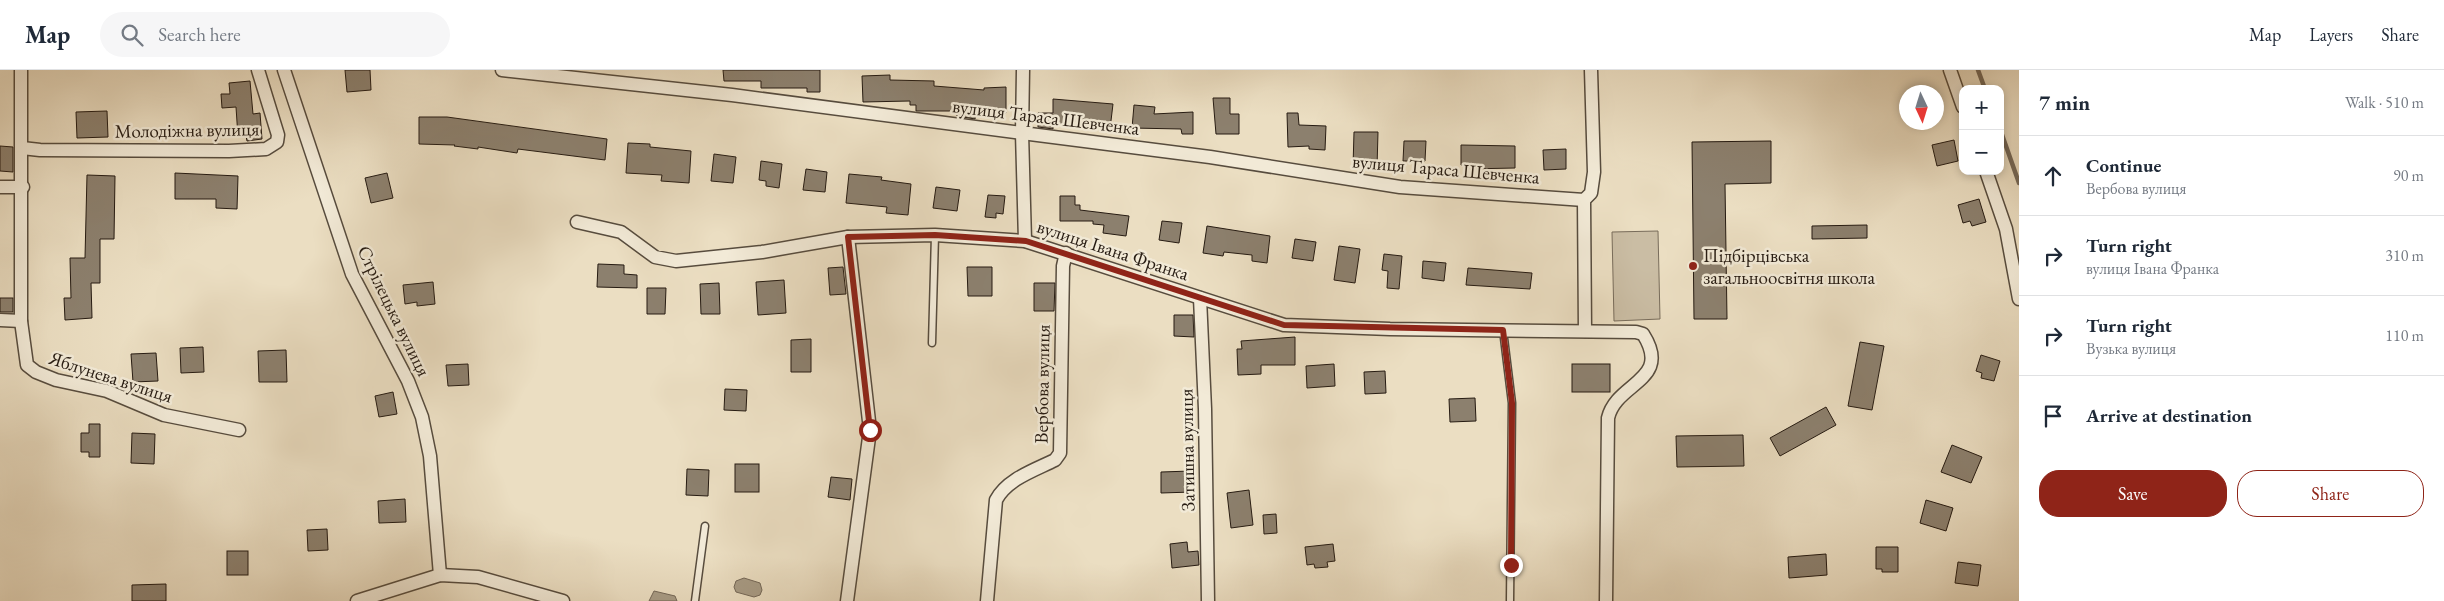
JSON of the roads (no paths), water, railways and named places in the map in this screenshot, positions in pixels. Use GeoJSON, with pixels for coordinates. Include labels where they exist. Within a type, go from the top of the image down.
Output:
{"type":"FeatureCollection","features":[{"type":"Feature","properties":{"kind":"street","name":"Яблунева вулиця"},"geometry":{"type":"LineString","coordinates":[[21,70],[23,187],[21,320],[27,365],[36,372],[56,380],[107,391],[164,415],[239,430]]}},
{"type":"Feature","properties":{"kind":"street","name":"Молодіжна вулиця"},"geometry":{"type":"LineString","coordinates":[[22,148],[40,150],[229,151],[266,149],[277,142],[278,134],[258,70]]}},
{"type":"Feature","properties":{"kind":"street","name":"Стрілецька вулиця"},"geometry":{"type":"LineString","coordinates":[[284,70],[352,274],[408,381],[422,417],[430,456],[440,575]]}},
{"type":"Feature","properties":{"kind":"street","name":"вулиця Тараса Шевченка"},"geometry":{"type":"LineString","coordinates":[[502,70],[732,95],[1210,157],[1400,187],[1584,200]]}},
{"type":"Feature","properties":{"kind":"street"},"geometry":{"type":"LineString","coordinates":[[1022,70],[1026,241]]}},
{"type":"Feature","properties":{"kind":"street"},"geometry":{"type":"LineString","coordinates":[[1585,331],[1584,200],[1591,193],[1594,172],[1591,70]]}},
{"type":"Feature","properties":{"kind":"street"},"geometry":{"type":"LineString","coordinates":[[1950,70],[1959,96]]}},
{"type":"Feature","properties":{"kind":"street"},"geometry":{"type":"LineString","coordinates":[[1987,175],[2006,229],[2019,299]]}},
{"type":"Feature","properties":{"kind":"street"},"geometry":{"type":"LineString","coordinates":[[0,188],[23,187]]}},
{"type":"Feature","properties":{"kind":"street","name":"вулиця Івана Франка"},"geometry":{"type":"LineString","coordinates":[[577,222],[621,232],[655,257],[676,260],[762,252],[848,237],[935,235],[1026,241],[1284,325],[1636,332],[1643,334],[1653,351],[1650,369],[1610,408],[1608,418],[1609,492],[1606,601]]}},
{"type":"Feature","properties":{"kind":"street"},"geometry":{"type":"LineString","coordinates":[[847,601],[870,430],[848,237]]}},
{"type":"Feature","properties":{"kind":"street","name":"Вербова вулиця"},"geometry":{"type":"LineString","coordinates":[[988,601],[996,500],[1000,492],[1009,484],[1055,460],[1060,453],[1063,266],[1066,253]]}},
{"type":"Feature","properties":{"kind":"street","name":"Затишна вулиця"},"geometry":{"type":"LineString","coordinates":[[1200,298],[1205,409],[1208,601]]}},
{"type":"Feature","properties":{"kind":"street"},"geometry":{"type":"LineString","coordinates":[[0,320],[21,320]]}},
{"type":"Feature","properties":{"kind":"street"},"geometry":{"type":"LineString","coordinates":[[357,601],[440,575],[478,577],[563,601]]}},
{"type":"Feature","properties":{"kind":"lane"},"geometry":{"type":"LineString","coordinates":[[932,343],[935,235]]}},
{"type":"Feature","properties":{"kind":"lane"},"geometry":{"type":"LineString","coordinates":[[1503,330],[1512,403],[1510,601]]}},
{"type":"Feature","properties":{"kind":"lane"},"geometry":{"type":"LineString","coordinates":[[695,601],[705,526]]}},
{"type":"Feature","properties":{"kind":"waterway"},"geometry":{"type":"LineString","coordinates":[[1978,70],[1984,85]]}},
{"type":"Feature","properties":{"kind":"waterway"},"geometry":{"type":"LineString","coordinates":[[2000,130],[2019,183]]}},
{"type":"Feature","properties":{"kind":"place","name":"Підбірцівська загальноосвітня школа"},"geometry":{"type":"Point","coordinates":[1693,266]}}]}
